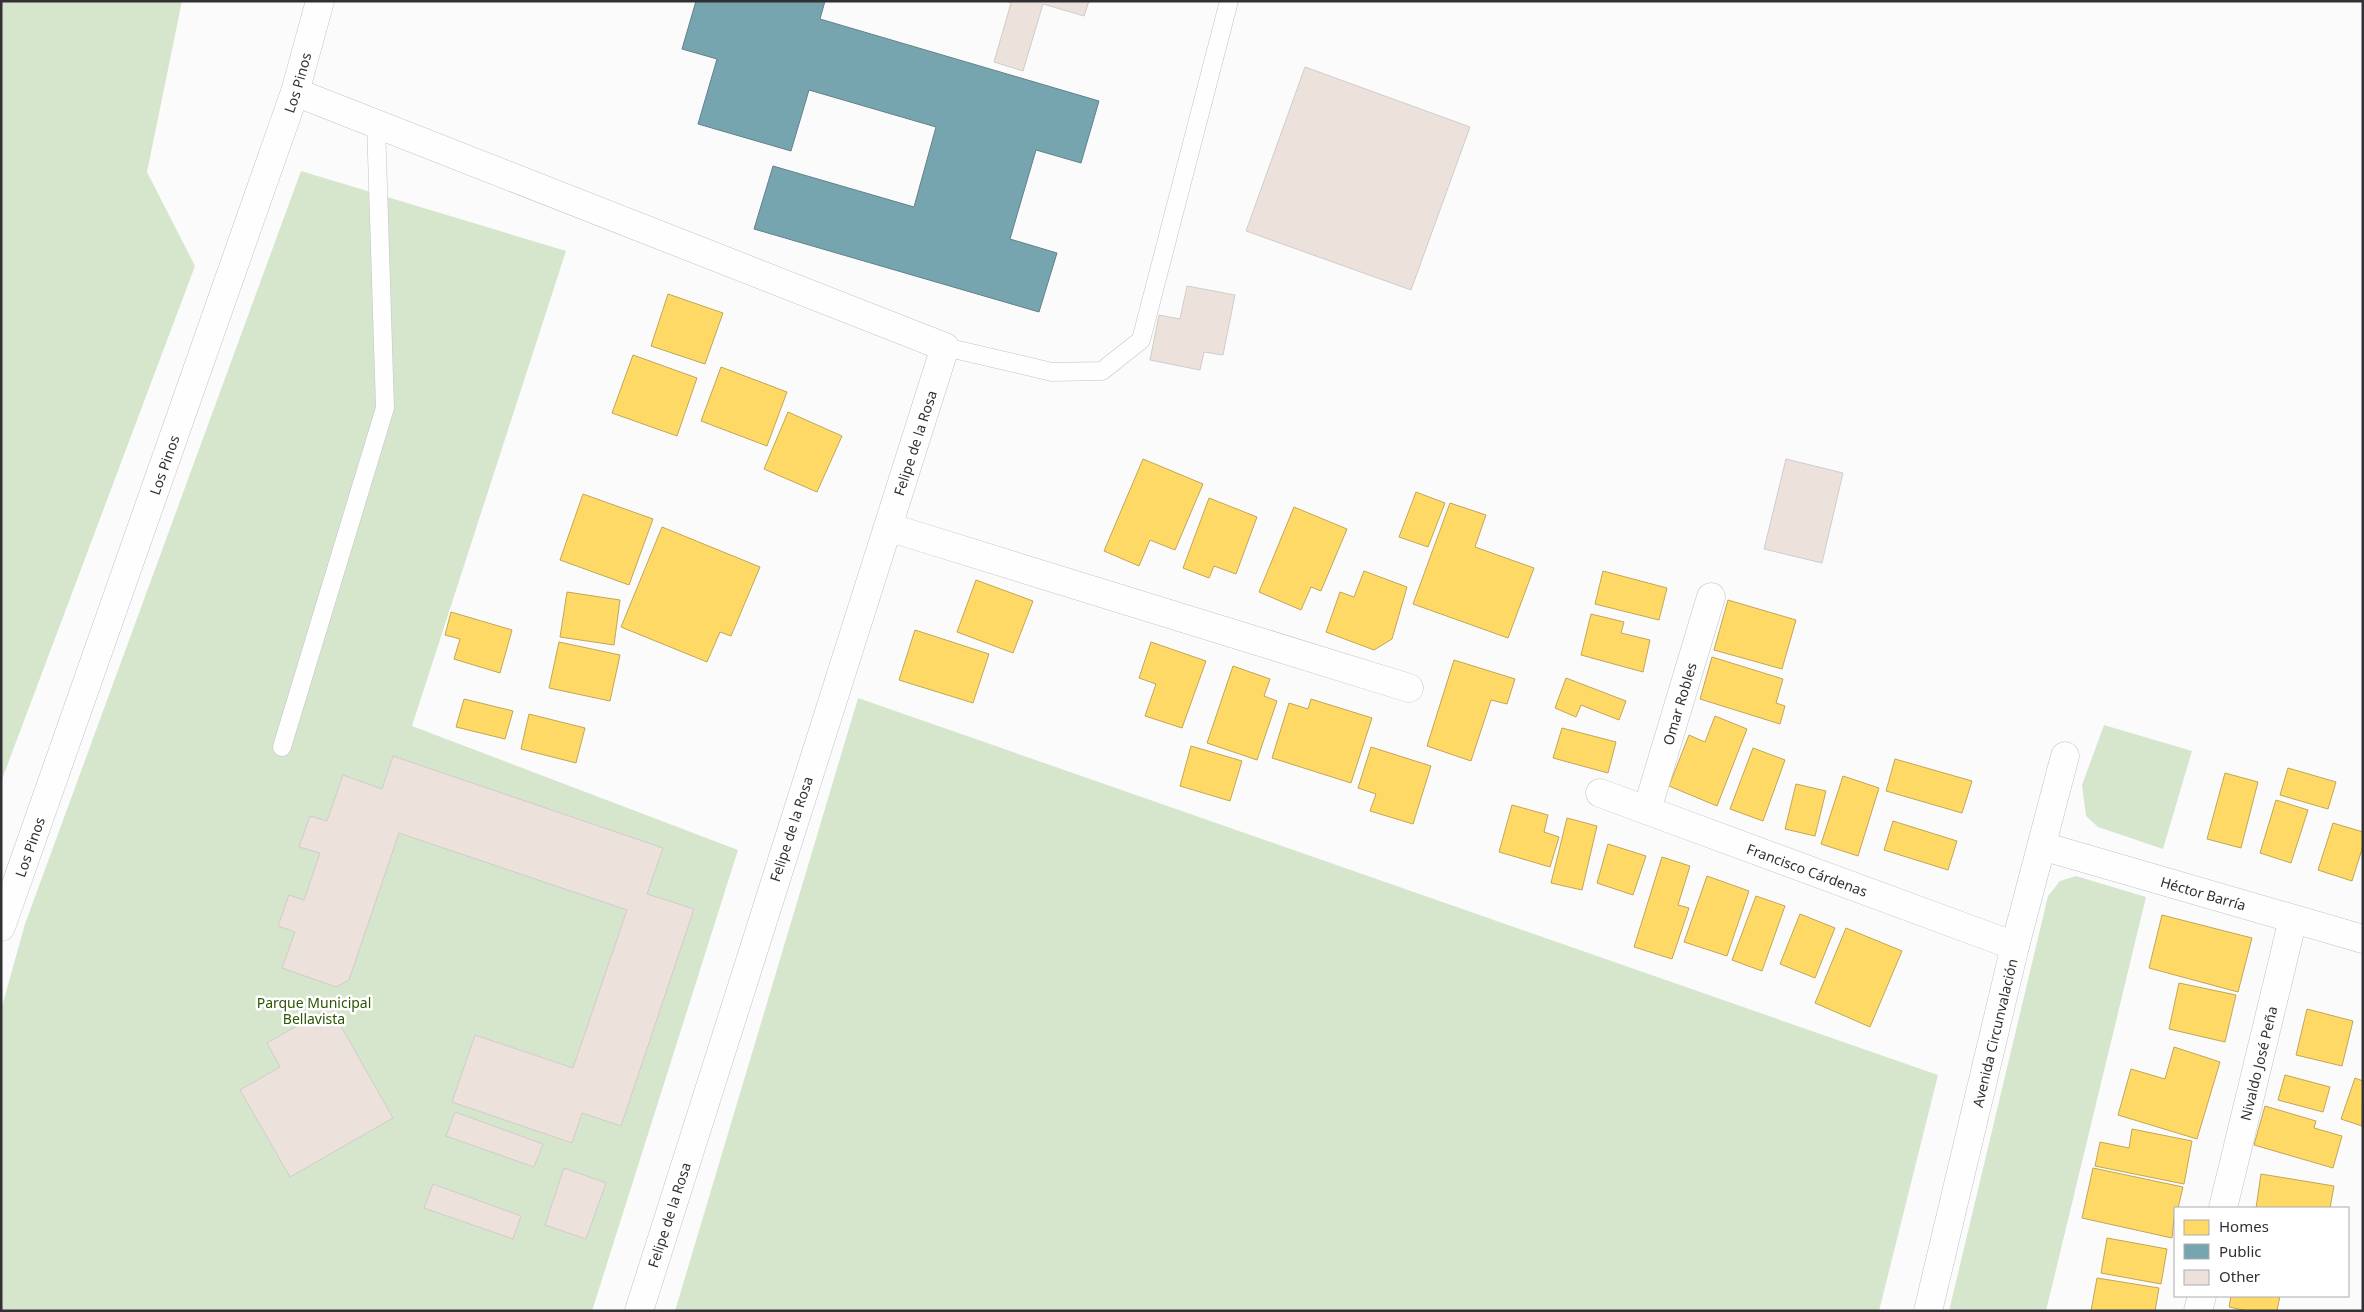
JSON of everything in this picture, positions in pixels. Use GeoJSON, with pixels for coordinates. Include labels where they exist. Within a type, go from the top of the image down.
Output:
{"type":"FeatureCollection","features":[{"type":"Feature","properties":{"kind":"street","name":"Los Pinos"},"geometry":{"type":"LineString","coordinates":[[1,927],[295,92],[320,1]]}},
{"type":"Feature","properties":{"kind":"street"},"geometry":{"type":"LineString","coordinates":[[295,92],[945,347]]}},
{"type":"Feature","properties":{"kind":"street","name":"Felipe de la Rosa"},"geometry":{"type":"LineString","coordinates":[[639,1311],[945,347]]}},
{"type":"Feature","properties":{"kind":"street"},"geometry":{"type":"LineString","coordinates":[[888,527],[1409,688]]}},
{"type":"Feature","properties":{"kind":"street","name":"Omar Robles"},"geometry":{"type":"LineString","coordinates":[[1647,810],[1711,597]]}},
{"type":"Feature","properties":{"kind":"street","name":"Avenida Circunvalación"},"geometry":{"type":"LineString","coordinates":[[1928,1311],[2015,946],[2066,756]]}},
{"type":"Feature","properties":{"kind":"street","name":"Francisco Cárdenas"},"geometry":{"type":"LineString","coordinates":[[1600,793],[2015,946]]}},
{"type":"Feature","properties":{"kind":"street","name":"Héctor Barría"},"geometry":{"type":"LineString","coordinates":[[2042,846],[2363,939]]}},
{"type":"Feature","properties":{"kind":"street","name":"Nivaldo José Peña"},"geometry":{"type":"LineString","coordinates":[[2223,1207],[2293,919]]}},
{"type":"Feature","properties":{"kind":"street"},"geometry":{"type":"LineString","coordinates":[[2198,1311],[2202,1297]]}},
{"type":"Feature","properties":{"kind":"lane"},"geometry":{"type":"LineString","coordinates":[[945,347],[1052,372],[1102,371],[1142,340],[1229,1]]}},
{"type":"Feature","properties":{"kind":"lane"},"geometry":{"type":"LineString","coordinates":[[282,747],[385,408],[376,123]]}},
{"type":"Feature","properties":{"kind":"green space"},"geometry":{"type":"Polygon","coordinates":[[[1,1],[182,1],[147,172],[195,266],[1,782],[1,1]]]}},
{"type":"Feature","properties":{"kind":"green space","name":"Parque Municipal Bellavista"},"geometry":{"type":"Polygon","coordinates":[[[301,171],[566,251],[412,726],[738,850],[592,1311],[1,1311],[1,1010],[25,924],[301,171]]]}},
{"type":"Feature","properties":{"kind":"green space"},"geometry":{"type":"Polygon","coordinates":[[[858,698],[1938,1075],[1879,1311],[675,1311],[858,698]]]}},
{"type":"Feature","properties":{"kind":"green space"},"geometry":{"type":"Polygon","coordinates":[[[2104,725],[2192,751],[2163,849],[2098,827],[2086,816],[2082,785],[2104,725]]]}},
{"type":"Feature","properties":{"kind":"green space"},"geometry":{"type":"Polygon","coordinates":[[[2076,876],[2146,897],[2046,1311],[1949,1311],[2048,896],[2060,881],[2076,876]]]}},
{"type":"Feature","properties":{"kind":"building: Homes"},"geometry":{"type":"Polygon","coordinates":[[[668,294],[723,313],[705,364],[651,346],[668,294]]]}},
{"type":"Feature","properties":{"kind":"building: Homes"},"geometry":{"type":"Polygon","coordinates":[[[633,355],[697,378],[677,436],[612,413],[633,355]]]}},
{"type":"Feature","properties":{"kind":"building: Homes"},"geometry":{"type":"Polygon","coordinates":[[[721,367],[787,392],[767,446],[701,421],[721,367]]]}},
{"type":"Feature","properties":{"kind":"building: Homes"},"geometry":{"type":"Polygon","coordinates":[[[788,412],[842,436],[817,492],[764,469],[788,412]]]}},
{"type":"Feature","properties":{"kind":"building: Homes"},"geometry":{"type":"Polygon","coordinates":[[[1143,459],[1203,484],[1175,550],[1150,540],[1139,566],[1104,551],[1143,459]]]}},
{"type":"Feature","properties":{"kind":"building: Homes"},"geometry":{"type":"Polygon","coordinates":[[[1416,492],[1445,503],[1428,547],[1399,537],[1416,492]]]}},
{"type":"Feature","properties":{"kind":"building: Homes"},"geometry":{"type":"Polygon","coordinates":[[[583,494],[653,519],[629,585],[560,560],[583,494]]]}},
{"type":"Feature","properties":{"kind":"building: Homes"},"geometry":{"type":"Polygon","coordinates":[[[1209,498],[1257,517],[1236,574],[1214,566],[1209,578],[1183,568],[1209,498]]]}},
{"type":"Feature","properties":{"kind":"building: Homes"},"geometry":{"type":"Polygon","coordinates":[[[1450,503],[1486,515],[1475,547],[1534,568],[1508,638],[1413,604],[1450,503]]]}},
{"type":"Feature","properties":{"kind":"building: Homes"},"geometry":{"type":"Polygon","coordinates":[[[1294,507],[1347,529],[1321,591],[1311,587],[1301,610],[1259,592],[1294,507]]]}},
{"type":"Feature","properties":{"kind":"building: Homes"},"geometry":{"type":"Polygon","coordinates":[[[662,527],[760,567],[731,636],[720,632],[707,662],[621,627],[662,527]]]}},
{"type":"Feature","properties":{"kind":"building: Homes"},"geometry":{"type":"Polygon","coordinates":[[[1364,571],[1407,587],[1392,639],[1374,650],[1326,632],[1340,592],[1354,597],[1364,571]]]}},
{"type":"Feature","properties":{"kind":"building: Homes"},"geometry":{"type":"Polygon","coordinates":[[[1603,571],[1667,588],[1659,620],[1595,604],[1603,571]]]}},
{"type":"Feature","properties":{"kind":"building: Homes"},"geometry":{"type":"Polygon","coordinates":[[[976,580],[1033,601],[1013,653],[957,632],[976,580]]]}},
{"type":"Feature","properties":{"kind":"building: Homes"},"geometry":{"type":"Polygon","coordinates":[[[567,592],[620,600],[614,645],[560,637],[567,592]]]}},
{"type":"Feature","properties":{"kind":"building: Homes"},"geometry":{"type":"Polygon","coordinates":[[[1728,600],[1796,620],[1782,669],[1714,650],[1728,600]]]}},
{"type":"Feature","properties":{"kind":"building: Homes"},"geometry":{"type":"Polygon","coordinates":[[[451,612],[512,630],[500,673],[454,659],[460,639],[445,635],[451,612]]]}},
{"type":"Feature","properties":{"kind":"building: Homes"},"geometry":{"type":"Polygon","coordinates":[[[1591,614],[1624,622],[1621,633],[1650,640],[1643,672],[1581,655],[1591,614]]]}},
{"type":"Feature","properties":{"kind":"building: Homes"},"geometry":{"type":"Polygon","coordinates":[[[915,630],[989,654],[973,703],[899,680],[915,630]]]}},
{"type":"Feature","properties":{"kind":"building: Homes"},"geometry":{"type":"Polygon","coordinates":[[[559,642],[620,655],[610,701],[549,688],[559,642]]]}},
{"type":"Feature","properties":{"kind":"building: Homes"},"geometry":{"type":"Polygon","coordinates":[[[1151,642],[1206,661],[1182,728],[1145,716],[1156,684],[1139,678],[1151,642]]]}},
{"type":"Feature","properties":{"kind":"building: Homes"},"geometry":{"type":"Polygon","coordinates":[[[1712,657],[1783,679],[1776,703],[1785,706],[1780,724],[1700,699],[1712,657]]]}},
{"type":"Feature","properties":{"kind":"building: Homes"},"geometry":{"type":"Polygon","coordinates":[[[1454,660],[1515,679],[1507,704],[1491,700],[1471,761],[1427,746],[1454,660]]]}},
{"type":"Feature","properties":{"kind":"building: Homes"},"geometry":{"type":"Polygon","coordinates":[[[1233,666],[1270,679],[1264,696],[1277,701],[1257,760],[1207,743],[1233,666]]]}},
{"type":"Feature","properties":{"kind":"building: Homes"},"geometry":{"type":"Polygon","coordinates":[[[1566,678],[1626,701],[1619,720],[1581,705],[1576,717],[1555,708],[1566,678]]]}},
{"type":"Feature","properties":{"kind":"building: Homes"},"geometry":{"type":"Polygon","coordinates":[[[464,699],[513,711],[505,739],[456,727],[464,699]]]}},
{"type":"Feature","properties":{"kind":"building: Homes"},"geometry":{"type":"Polygon","coordinates":[[[1311,699],[1372,718],[1351,783],[1272,758],[1289,703],[1308,709],[1311,699]]]}},
{"type":"Feature","properties":{"kind":"building: Homes"},"geometry":{"type":"Polygon","coordinates":[[[529,714],[585,728],[576,763],[521,749],[529,714]]]}},
{"type":"Feature","properties":{"kind":"building: Homes"},"geometry":{"type":"Polygon","coordinates":[[[1715,716],[1747,729],[1717,806],[1669,786],[1689,735],[1705,742],[1715,716]]]}},
{"type":"Feature","properties":{"kind":"building: Homes"},"geometry":{"type":"Polygon","coordinates":[[[1562,728],[1616,742],[1608,773],[1553,758],[1562,728]]]}},
{"type":"Feature","properties":{"kind":"building: Homes"},"geometry":{"type":"Polygon","coordinates":[[[1191,746],[1242,761],[1230,801],[1180,786],[1191,746]]]}},
{"type":"Feature","properties":{"kind":"building: Homes"},"geometry":{"type":"Polygon","coordinates":[[[1371,747],[1431,766],[1413,824],[1370,811],[1376,794],[1358,788],[1371,747]]]}},
{"type":"Feature","properties":{"kind":"building: Homes"},"geometry":{"type":"Polygon","coordinates":[[[1753,748],[1785,760],[1763,821],[1730,809],[1753,748]]]}},
{"type":"Feature","properties":{"kind":"building: Homes"},"geometry":{"type":"Polygon","coordinates":[[[1895,759],[1972,781],[1962,813],[1886,791],[1895,759]]]}},
{"type":"Feature","properties":{"kind":"building: Homes"},"geometry":{"type":"Polygon","coordinates":[[[2288,768],[2336,782],[2328,809],[2280,795],[2288,768]]]}},
{"type":"Feature","properties":{"kind":"building: Homes"},"geometry":{"type":"Polygon","coordinates":[[[2225,773],[2258,782],[2241,848],[2207,839],[2225,773]]]}},
{"type":"Feature","properties":{"kind":"building: Homes"},"geometry":{"type":"Polygon","coordinates":[[[1843,776],[1879,788],[1858,856],[1821,844],[1843,776]]]}},
{"type":"Feature","properties":{"kind":"building: Homes"},"geometry":{"type":"Polygon","coordinates":[[[1796,784],[1826,791],[1815,836],[1785,829],[1796,784]]]}},
{"type":"Feature","properties":{"kind":"building: Homes"},"geometry":{"type":"Polygon","coordinates":[[[2276,800],[2308,810],[2291,863],[2260,853],[2276,800]]]}},
{"type":"Feature","properties":{"kind":"building: Homes"},"geometry":{"type":"Polygon","coordinates":[[[1512,805],[1548,815],[1544,832],[1559,837],[1550,867],[1499,852],[1512,805]]]}},
{"type":"Feature","properties":{"kind":"building: Homes"},"geometry":{"type":"Polygon","coordinates":[[[1567,818],[1597,826],[1582,890],[1551,883],[1567,818]]]}},
{"type":"Feature","properties":{"kind":"building: Homes"},"geometry":{"type":"Polygon","coordinates":[[[1893,821],[1957,841],[1948,870],[1884,850],[1893,821]]]}},
{"type":"Feature","properties":{"kind":"building: Homes"},"geometry":{"type":"Polygon","coordinates":[[[2333,823],[2363,832],[2363,846],[2352,881],[2318,870],[2333,823]]]}},
{"type":"Feature","properties":{"kind":"building: Homes"},"geometry":{"type":"Polygon","coordinates":[[[1608,844],[1646,856],[1633,895],[1597,883],[1608,844]]]}},
{"type":"Feature","properties":{"kind":"building: Homes"},"geometry":{"type":"Polygon","coordinates":[[[1662,857],[1690,866],[1678,905],[1689,908],[1672,959],[1634,947],[1662,857]]]}},
{"type":"Feature","properties":{"kind":"building: Homes"},"geometry":{"type":"Polygon","coordinates":[[[1707,876],[1749,891],[1727,956],[1684,942],[1707,876]]]}},
{"type":"Feature","properties":{"kind":"building: Homes"},"geometry":{"type":"Polygon","coordinates":[[[1756,896],[1785,906],[1762,971],[1732,960],[1756,896]]]}},
{"type":"Feature","properties":{"kind":"building: Homes"},"geometry":{"type":"Polygon","coordinates":[[[1800,914],[1835,928],[1815,978],[1780,964],[1800,914]]]}},
{"type":"Feature","properties":{"kind":"building: Homes"},"geometry":{"type":"Polygon","coordinates":[[[2162,915],[2252,938],[2238,992],[2149,968],[2162,915]]]}},
{"type":"Feature","properties":{"kind":"building: Homes"},"geometry":{"type":"Polygon","coordinates":[[[1846,928],[1902,951],[1870,1027],[1815,1003],[1846,928]]]}},
{"type":"Feature","properties":{"kind":"building: Homes"},"geometry":{"type":"Polygon","coordinates":[[[2179,983],[2236,995],[2225,1042],[2169,1029],[2179,983]]]}},
{"type":"Feature","properties":{"kind":"building: Homes"},"geometry":{"type":"Polygon","coordinates":[[[2307,1009],[2353,1021],[2342,1066],[2296,1055],[2307,1009]]]}},
{"type":"Feature","properties":{"kind":"building: Homes"},"geometry":{"type":"Polygon","coordinates":[[[2174,1047],[2220,1062],[2197,1139],[2118,1115],[2131,1069],[2165,1079],[2174,1047]]]}},
{"type":"Feature","properties":{"kind":"building: Homes"},"geometry":{"type":"Polygon","coordinates":[[[2285,1075],[2330,1087],[2323,1112],[2278,1100],[2285,1075]]]}},
{"type":"Feature","properties":{"kind":"building: Homes"},"geometry":{"type":"Polygon","coordinates":[[[2355,1078],[2363,1081],[2362,1126],[2341,1119],[2355,1078]]]}},
{"type":"Feature","properties":{"kind":"building: Homes"},"geometry":{"type":"Polygon","coordinates":[[[2265,1106],[2316,1121],[2314,1128],[2342,1136],[2333,1168],[2254,1145],[2265,1106]]]}},
{"type":"Feature","properties":{"kind":"building: Homes"},"geometry":{"type":"Polygon","coordinates":[[[2132,1129],[2192,1141],[2184,1184],[2095,1166],[2100,1142],[2129,1148],[2132,1129]]]}},
{"type":"Feature","properties":{"kind":"building: Homes"},"geometry":{"type":"Polygon","coordinates":[[[2093,1168],[2183,1187],[2178,1207],[2174,1207],[2172,1238],[2082,1218],[2093,1168]]]}},
{"type":"Feature","properties":{"kind":"building: Homes"},"geometry":{"type":"Polygon","coordinates":[[[2261,1174],[2334,1186],[2330,1207],[2256,1207],[2261,1174]]]}},
{"type":"Feature","properties":{"kind":"building: Homes"},"geometry":{"type":"Polygon","coordinates":[[[2107,1238],[2167,1249],[2161,1284],[2101,1273],[2107,1238]]]}},
{"type":"Feature","properties":{"kind":"building: Homes"},"geometry":{"type":"Polygon","coordinates":[[[2097,1278],[2159,1288],[2155,1311],[2091,1311],[2097,1278]]]}},
{"type":"Feature","properties":{"kind":"building: Homes"},"geometry":{"type":"Polygon","coordinates":[[[2231,1297],[2280,1297],[2277,1311],[2248,1311],[2229,1307],[2231,1297]]]}},
{"type":"Feature","properties":{"kind":"building: Public"},"geometry":{"type":"Polygon","coordinates":[[[696,1],[825,1],[820,19],[1099,101],[1081,163],[1036,150],[1010,239],[1057,253],[1039,312],[754,229],[773,166],[914,207],[936,127],[809,90],[791,151],[698,124],[717,59],[682,49],[696,1]]]}},
{"type":"Feature","properties":{"kind":"building: Other"},"geometry":{"type":"Polygon","coordinates":[[[1005,1],[1089,1],[1084,16],[1043,4],[1023,71],[994,62],[1011,3],[1005,1]]]}},
{"type":"Feature","properties":{"kind":"building: Other"},"geometry":{"type":"Polygon","coordinates":[[[1305,67],[1470,127],[1411,290],[1246,231],[1305,67]]]}},
{"type":"Feature","properties":{"kind":"building: Other"},"geometry":{"type":"Polygon","coordinates":[[[1187,286],[1235,295],[1223,355],[1204,352],[1200,370],[1150,360],[1159,315],[1180,319],[1187,286]]]}},
{"type":"Feature","properties":{"kind":"building: Other"},"geometry":{"type":"Polygon","coordinates":[[[1786,459],[1843,473],[1822,563],[1764,549],[1786,459]]]}},
{"type":"Feature","properties":{"kind":"building: Other"},"geometry":{"type":"Polygon","coordinates":[[[393,756],[663,848],[647,894],[694,909],[621,1126],[582,1113],[572,1143],[452,1102],[475,1035],[573,1068],[627,910],[399,833],[349,980],[336,987],[282,968],[295,932],[278,926],[289,895],[304,900],[320,853],[299,847],[310,816],[327,821],[343,775],[382,789],[393,756]]]}},
{"type":"Feature","properties":{"kind":"building: Other"},"geometry":{"type":"Polygon","coordinates":[[[330,1007],[393,1118],[290,1177],[240,1090],[280,1067],[267,1043],[330,1007]]]}},
{"type":"Feature","properties":{"kind":"building: Other"},"geometry":{"type":"Polygon","coordinates":[[[455,1112],[543,1144],[534,1167],[446,1136],[455,1112]]]}},
{"type":"Feature","properties":{"kind":"building: Other"},"geometry":{"type":"Polygon","coordinates":[[[564,1168],[606,1183],[586,1239],[545,1225],[564,1168]]]}},
{"type":"Feature","properties":{"kind":"building: Other"},"geometry":{"type":"Polygon","coordinates":[[[433,1184],[521,1216],[513,1239],[424,1208],[433,1184]]]}}]}
